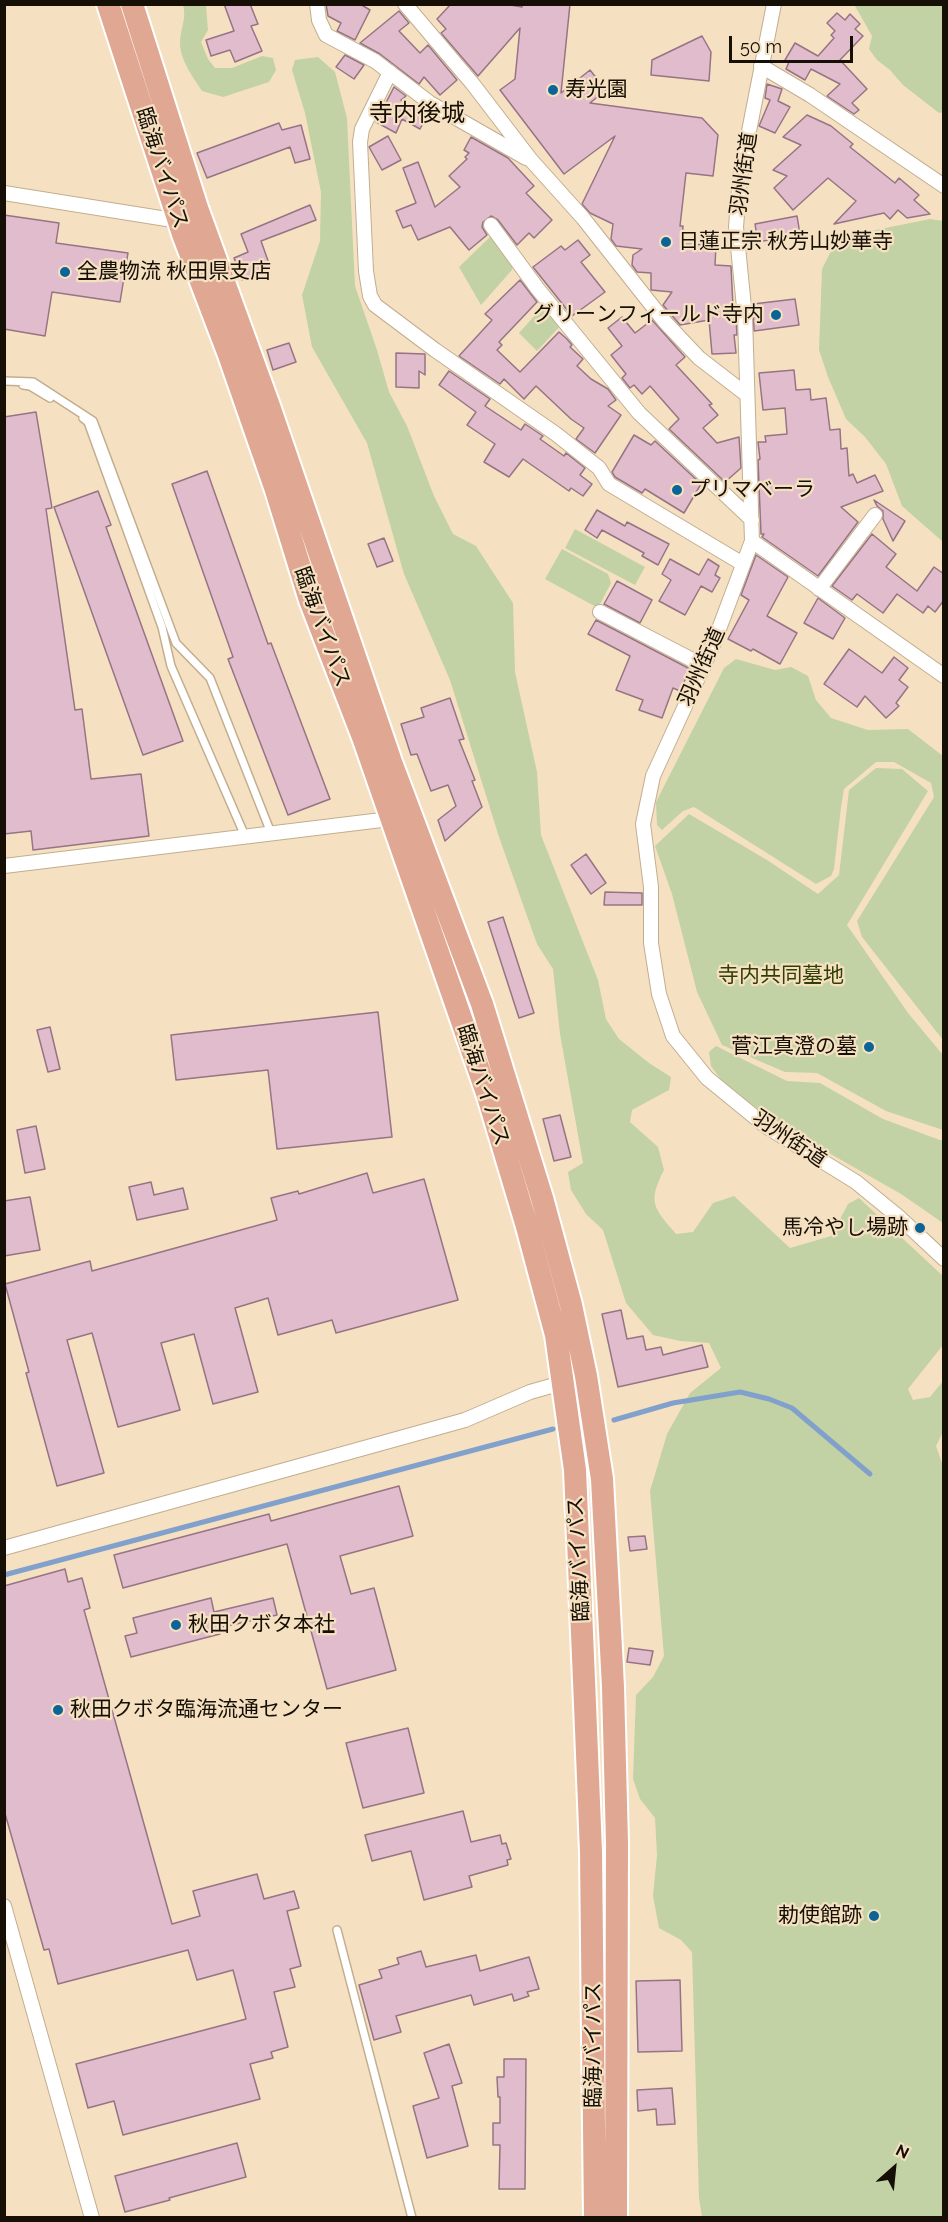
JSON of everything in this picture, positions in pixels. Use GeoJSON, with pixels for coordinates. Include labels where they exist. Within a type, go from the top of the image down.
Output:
{"type":"FeatureCollection","features":[{"type":"Feature","properties":{"kind":"highway","name":"臨海バイパス"},"geometry":{"type":"LineString","coordinates":[[108,4],[179,221],[276,490],[310,600],[363,737],[401,818],[432,876],[482,1004],[542,1198],[571,1305],[602,1479],[613,1687],[617,1844],[616,2217]]}},
{"type":"Feature","properties":{"kind":"highway","name":"臨海バイパス"},"geometry":{"type":"LineString","coordinates":[[132,4],[198,208],[269,406],[391,762],[401,818],[491,1106],[556,1335],[575,1470],[591,1852],[595,2217]]}},
{"type":"Feature","properties":{"kind":"street"},"geometry":{"type":"LineString","coordinates":[[317,4],[319,20],[326,35],[375,61],[430,103],[531,160]]}},
{"type":"Feature","properties":{"kind":"street"},"geometry":{"type":"LineString","coordinates":[[405,4],[472,83],[531,160],[583,218],[665,322],[699,358],[747,395]]}},
{"type":"Feature","properties":{"kind":"street","name":"羽州街道"},"geometry":{"type":"LineString","coordinates":[[774,4],[740,177],[736,227],[745,317],[752,541],[714,645],[653,776],[643,824],[651,887],[651,944],[659,994],[673,1036],[706,1078],[767,1127],[856,1182],[911,1227],[944,1259]]}},
{"type":"Feature","properties":{"kind":"street"},"geometry":{"type":"LineString","coordinates":[[761,66],[810,95],[944,186]]}},
{"type":"Feature","properties":{"kind":"street"},"geometry":{"type":"LineString","coordinates":[[390,72],[362,129],[360,142],[366,271],[370,296],[375,305],[435,350],[556,434],[599,468],[609,484],[743,564]]}},
{"type":"Feature","properties":{"kind":"street"},"geometry":{"type":"LineString","coordinates":[[4,192],[179,221]]}},
{"type":"Feature","properties":{"kind":"street"},"geometry":{"type":"LineString","coordinates":[[491,225],[537,288],[639,412],[752,520]]}},
{"type":"Feature","properties":{"kind":"street"},"geometry":{"type":"LineString","coordinates":[[819,589],[874,515]]}},
{"type":"Feature","properties":{"kind":"street"},"geometry":{"type":"LineString","coordinates":[[752,541],[944,676]]}},
{"type":"Feature","properties":{"kind":"street"},"geometry":{"type":"LineString","coordinates":[[600,612],[704,666]]}},
{"type":"Feature","properties":{"kind":"street"},"geometry":{"type":"LineString","coordinates":[[4,866],[401,818]]}},
{"type":"Feature","properties":{"kind":"street"},"geometry":{"type":"LineString","coordinates":[[4,1548],[465,1420],[530,1392],[585,1376]]}},
{"type":"Feature","properties":{"kind":"street"},"geometry":{"type":"LineString","coordinates":[[4,1906],[92,2217]]}},
{"type":"Feature","properties":{"kind":"lane"},"geometry":{"type":"LineString","coordinates":[[4,383],[33,382],[93,421],[176,643],[210,678],[271,833]]}},
{"type":"Feature","properties":{"kind":"lane"},"geometry":{"type":"LineString","coordinates":[[4,383],[30,386],[88,422],[162,627],[171,666],[245,836]]}},
{"type":"Feature","properties":{"kind":"lane"},"geometry":{"type":"LineString","coordinates":[[336,1930],[412,2217]]}},
{"type":"Feature","properties":{"kind":"green space"},"geometry":{"type":"Polygon","coordinates":[[[183,5],[206,5],[208,30],[201,42],[208,59],[215,68],[232,68],[262,56],[273,58],[276,70],[269,82],[223,97],[202,91],[182,56],[180,38],[184,15],[183,5]]]}},
{"type":"Feature","properties":{"kind":"green space"},"geometry":{"type":"Polygon","coordinates":[[[847,5],[943,5],[943,112],[939,113],[903,85],[890,70],[877,60],[869,49],[872,36],[855,6],[847,5]]]}},
{"type":"Feature","properties":{"kind":"green space"},"geometry":{"type":"Polygon","coordinates":[[[318,57],[335,72],[347,118],[355,286],[389,392],[407,426],[434,496],[453,534],[476,546],[513,603],[515,672],[537,772],[541,835],[598,980],[606,1019],[619,1039],[671,1077],[669,1090],[632,1110],[630,1122],[658,1147],[664,1170],[656,1190],[655,1205],[658,1211],[676,1234],[693,1232],[713,1203],[734,1196],[790,1248],[831,1236],[848,1204],[859,1198],[943,1276],[943,1345],[908,1389],[913,1400],[930,1397],[943,1381],[943,1432],[936,1446],[944,1469],[943,2217],[702,2217],[699,2198],[692,1952],[681,1940],[659,1928],[653,1896],[657,1855],[655,1818],[640,1799],[633,1779],[636,1695],[653,1677],[664,1656],[650,1491],[667,1434],[690,1393],[721,1368],[709,1343],[680,1341],[653,1335],[626,1303],[603,1230],[586,1214],[571,1190],[568,1172],[583,1163],[560,1034],[553,969],[537,944],[499,837],[450,680],[404,574],[367,443],[312,347],[302,295],[320,241],[321,192],[305,113],[292,70],[295,60],[318,57]]]}},
{"type":"Feature","properties":{"kind":"green space"},"geometry":{"type":"Polygon","coordinates":[[[930,219],[944,221],[943,542],[902,506],[886,464],[865,437],[846,419],[819,350],[822,269],[832,249],[851,235],[930,219]]]}},
{"type":"Feature","properties":{"kind":"green space"},"geometry":{"type":"Polygon","coordinates":[[[492,235],[513,260],[512,270],[481,305],[459,267],[492,235]]]}},
{"type":"Feature","properties":{"kind":"green space"},"geometry":{"type":"Polygon","coordinates":[[[545,304],[562,324],[537,351],[519,333],[545,304]]]}},
{"type":"Feature","properties":{"kind":"green space"},"geometry":{"type":"Polygon","coordinates":[[[575,529],[645,567],[635,585],[565,548],[575,529]]]}},
{"type":"Feature","properties":{"kind":"green space"},"geometry":{"type":"Polygon","coordinates":[[[562,549],[608,574],[611,583],[598,608],[545,579],[562,549]]]}},
{"type":"Feature","properties":{"kind":"green space"},"geometry":{"type":"Polygon","coordinates":[[[736,659],[775,670],[791,667],[808,676],[816,700],[831,718],[868,730],[908,729],[943,756],[943,1040],[862,937],[857,921],[934,797],[931,783],[894,762],[876,762],[844,789],[834,869],[831,876],[816,884],[694,807],[683,811],[662,830],[657,825],[656,802],[724,668],[736,659]]]}},
{"type":"Feature","properties":{"kind":"green space","name":"寺内共同墓地"},"geometry":{"type":"Polygon","coordinates":[[[876,768],[902,769],[928,791],[847,925],[908,1013],[943,1055],[943,1130],[886,1111],[817,1073],[785,1072],[722,1045],[697,992],[672,894],[655,846],[689,814],[767,860],[818,894],[839,875],[849,790],[876,768]]]}},
{"type":"Feature","properties":{"kind":"green space"},"geometry":{"type":"Polygon","coordinates":[[[716,1046],[787,1081],[820,1083],[883,1119],[943,1140],[943,1223],[901,1194],[799,1136],[728,1089],[711,1066],[709,1052],[716,1046]]]}},
{"type":"Feature","properties":{"kind":"building"},"geometry":{"type":"Polygon","coordinates":[[[224,4],[250,4],[258,24],[251,26],[262,51],[235,62],[230,50],[211,56],[206,40],[234,31],[224,4]]]}},
{"type":"Feature","properties":{"kind":"building"},"geometry":{"type":"Polygon","coordinates":[[[326,4],[360,4],[370,10],[355,40],[337,31],[341,23],[328,16],[326,4]]]}},
{"type":"Feature","properties":{"kind":"building"},"geometry":{"type":"Polygon","coordinates":[[[451,4],[505,4],[522,7],[522,4],[570,4],[561,93],[590,70],[606,90],[590,103],[702,118],[718,135],[713,176],[686,173],[680,226],[683,226],[682,244],[716,245],[715,265],[731,266],[737,335],[734,335],[736,353],[712,354],[709,320],[680,325],[663,305],[672,292],[651,290],[651,273],[637,272],[632,265],[633,255],[642,249],[616,246],[611,239],[613,224],[590,213],[582,204],[615,136],[564,174],[500,90],[515,79],[520,28],[478,76],[441,33],[446,29],[437,19],[451,4]]]}},
{"type":"Feature","properties":{"kind":"building"},"geometry":{"type":"Polygon","coordinates":[[[399,11],[409,23],[399,31],[420,53],[428,45],[457,80],[440,95],[424,77],[419,84],[380,54],[360,43],[399,11]]]}},
{"type":"Feature","properties":{"kind":"building"},"geometry":{"type":"Polygon","coordinates":[[[837,13],[845,20],[850,14],[860,24],[855,29],[863,36],[840,60],[867,89],[852,103],[859,110],[854,114],[827,96],[840,84],[811,69],[805,80],[786,69],[789,62],[785,60],[795,43],[818,56],[834,38],[831,35],[835,31],[827,23],[837,13]]]}},
{"type":"Feature","properties":{"kind":"building"},"geometry":{"type":"Polygon","coordinates":[[[702,36],[711,52],[709,81],[651,75],[652,60],[702,36]]]}},
{"type":"Feature","properties":{"kind":"building"},"geometry":{"type":"Polygon","coordinates":[[[345,55],[364,65],[354,79],[336,67],[345,55]]]}},
{"type":"Feature","properties":{"kind":"building"},"geometry":{"type":"Polygon","coordinates":[[[767,84],[782,89],[778,101],[790,107],[775,133],[759,126],[770,100],[765,98],[767,84]]]}},
{"type":"Feature","properties":{"kind":"building"},"geometry":{"type":"Polygon","coordinates":[[[394,87],[406,96],[401,100],[428,114],[420,129],[402,119],[396,133],[376,122],[394,87]]]}},
{"type":"Feature","properties":{"kind":"building"},"geometry":{"type":"Polygon","coordinates":[[[807,115],[831,126],[853,144],[850,147],[895,183],[899,178],[919,195],[914,200],[930,214],[907,218],[898,210],[890,219],[884,213],[834,224],[856,201],[828,178],[793,210],[774,188],[787,176],[773,170],[801,145],[783,137],[807,115]]]}},
{"type":"Feature","properties":{"kind":"building"},"geometry":{"type":"Polygon","coordinates":[[[279,123],[282,130],[301,125],[310,159],[295,163],[290,147],[207,178],[197,153],[279,123]]]}},
{"type":"Feature","properties":{"kind":"building"},"geometry":{"type":"Polygon","coordinates":[[[388,136],[401,160],[382,170],[369,147],[388,136]]]}},
{"type":"Feature","properties":{"kind":"building"},"geometry":{"type":"Polygon","coordinates":[[[471,137],[508,158],[534,186],[526,193],[552,220],[534,238],[529,233],[517,245],[498,220],[491,216],[483,222],[482,227],[487,235],[469,250],[450,227],[418,240],[411,225],[403,228],[396,211],[416,203],[403,168],[418,162],[435,207],[460,187],[449,176],[467,159],[465,157],[469,153],[464,150],[471,137]]]}},
{"type":"Feature","properties":{"kind":"building"},"geometry":{"type":"Polygon","coordinates":[[[310,205],[316,220],[261,241],[271,269],[242,280],[234,258],[248,252],[241,234],[310,205]]]}},
{"type":"Feature","properties":{"kind":"building","name":"全農物流 秋田県支店"},"geometry":{"type":"Polygon","coordinates":[[[4,215],[59,223],[56,243],[128,253],[120,302],[52,292],[45,336],[4,329],[4,215]]]}},
{"type":"Feature","properties":{"kind":"building"},"geometry":{"type":"Polygon","coordinates":[[[797,216],[800,234],[758,242],[755,224],[797,216]]]}},
{"type":"Feature","properties":{"kind":"building"},"geometry":{"type":"Polygon","coordinates":[[[578,240],[590,255],[581,262],[605,292],[572,316],[533,267],[561,246],[565,250],[578,240]]]}},
{"type":"Feature","properties":{"kind":"building"},"geometry":{"type":"Polygon","coordinates":[[[520,280],[537,302],[499,342],[502,345],[497,350],[520,372],[559,332],[567,339],[572,345],[570,347],[583,359],[577,366],[591,379],[608,389],[616,400],[608,406],[621,415],[595,453],[576,439],[584,428],[536,386],[524,399],[504,379],[500,384],[459,356],[492,320],[485,314],[520,280]]]}},
{"type":"Feature","properties":{"kind":"building","name":"グリーンフィールド寺内"},"geometry":{"type":"Polygon","coordinates":[[[795,299],[799,325],[754,331],[753,304],[795,299]]]}},
{"type":"Feature","properties":{"kind":"building"},"geometry":{"type":"Polygon","coordinates":[[[622,317],[635,333],[652,320],[685,357],[676,365],[712,404],[709,405],[718,415],[703,428],[717,443],[739,437],[741,468],[725,482],[669,429],[679,419],[650,386],[642,394],[634,385],[630,388],[622,378],[626,374],[611,355],[622,346],[608,328],[622,317]]]}},
{"type":"Feature","properties":{"kind":"building"},"geometry":{"type":"Polygon","coordinates":[[[289,343],[296,362],[273,370],[267,350],[289,343]]]}},
{"type":"Feature","properties":{"kind":"building"},"geometry":{"type":"Polygon","coordinates":[[[396,353],[425,354],[425,375],[419,371],[419,388],[396,387],[396,353]]]}},
{"type":"Feature","properties":{"kind":"building"},"geometry":{"type":"Polygon","coordinates":[[[794,370],[796,390],[810,389],[811,400],[826,398],[830,430],[840,429],[841,449],[847,448],[849,476],[853,474],[857,483],[875,475],[883,491],[841,507],[858,522],[818,576],[762,537],[764,534],[761,534],[758,442],[766,442],[765,436],[787,434],[785,408],[763,410],[759,373],[794,370]]]}},
{"type":"Feature","properties":{"kind":"building"},"geometry":{"type":"Polygon","coordinates":[[[449,371],[490,399],[485,406],[521,430],[525,424],[543,436],[540,439],[564,456],[566,453],[585,468],[580,475],[592,484],[583,496],[571,488],[569,491],[523,459],[509,477],[484,462],[495,444],[467,425],[476,412],[439,385],[449,371]]]}},
{"type":"Feature","properties":{"kind":"building"},"geometry":{"type":"Polygon","coordinates":[[[36,412],[52,508],[46,509],[75,710],[82,709],[91,779],[141,774],[149,836],[33,850],[31,831],[4,834],[4,417],[36,412]]]}},
{"type":"Feature","properties":{"kind":"building"},"geometry":{"type":"Polygon","coordinates":[[[634,435],[651,445],[655,441],[701,484],[684,513],[645,489],[642,493],[615,477],[612,472],[634,435]]]}},
{"type":"Feature","properties":{"kind":"building"},"geometry":{"type":"Polygon","coordinates":[[[207,471],[268,644],[271,643],[330,799],[288,815],[228,659],[233,657],[172,484],[207,471]]]}},
{"type":"Feature","properties":{"kind":"building"},"geometry":{"type":"Polygon","coordinates":[[[98,491],[111,525],[106,527],[183,741],[143,755],[54,507],[98,491]]]}},
{"type":"Feature","properties":{"kind":"building"},"geometry":{"type":"Polygon","coordinates":[[[874,500],[905,521],[893,541],[883,519],[883,511],[874,500]]]}},
{"type":"Feature","properties":{"kind":"building"},"geometry":{"type":"Polygon","coordinates":[[[597,510],[625,526],[627,522],[669,544],[658,565],[642,556],[644,553],[602,530],[597,538],[585,530],[597,510]]]}},
{"type":"Feature","properties":{"kind":"building"},"geometry":{"type":"Polygon","coordinates":[[[872,534],[896,554],[886,567],[917,591],[934,567],[944,574],[944,600],[935,612],[928,606],[923,613],[897,594],[883,613],[857,594],[852,600],[832,586],[872,534]]]}},
{"type":"Feature","properties":{"kind":"building"},"geometry":{"type":"Polygon","coordinates":[[[384,538],[393,561],[377,567],[368,544],[384,538]]]}},
{"type":"Feature","properties":{"kind":"building"},"geometry":{"type":"Polygon","coordinates":[[[756,555],[788,577],[767,616],[797,633],[780,664],[753,649],[751,651],[728,639],[749,600],[741,595],[756,555]]]}},
{"type":"Feature","properties":{"kind":"building"},"geometry":{"type":"Polygon","coordinates":[[[670,559],[699,575],[708,559],[719,566],[715,575],[720,578],[712,592],[701,586],[685,615],[659,601],[671,580],[662,574],[670,559]]]}},
{"type":"Feature","properties":{"kind":"building"},"geometry":{"type":"Polygon","coordinates":[[[617,581],[652,600],[640,623],[604,604],[617,581]]]}},
{"type":"Feature","properties":{"kind":"building"},"geometry":{"type":"Polygon","coordinates":[[[818,598],[845,618],[833,639],[804,623],[818,598]]]}},
{"type":"Feature","properties":{"kind":"building"},"geometry":{"type":"Polygon","coordinates":[[[596,620],[690,669],[680,691],[673,688],[662,718],[639,710],[643,700],[616,690],[630,656],[588,634],[596,620]]]}},
{"type":"Feature","properties":{"kind":"building"},"geometry":{"type":"Polygon","coordinates":[[[849,649],[882,673],[894,657],[908,668],[899,680],[908,687],[896,703],[899,706],[886,718],[865,696],[857,707],[824,684],[849,649]]]}},
{"type":"Feature","properties":{"kind":"building"},"geometry":{"type":"Polygon","coordinates":[[[450,698],[464,739],[459,740],[475,780],[472,781],[482,807],[445,841],[438,820],[456,806],[448,785],[431,791],[417,754],[411,755],[401,724],[424,717],[421,708],[450,698]]]}},
{"type":"Feature","properties":{"kind":"building"},"geometry":{"type":"Polygon","coordinates":[[[586,854],[606,883],[591,894],[571,865],[586,854]]]}},
{"type":"Feature","properties":{"kind":"building"},"geometry":{"type":"Polygon","coordinates":[[[605,892],[642,893],[642,905],[604,905],[605,892]]]}},
{"type":"Feature","properties":{"kind":"building"},"geometry":{"type":"Polygon","coordinates":[[[503,917],[534,1013],[519,1018],[488,922],[503,917]]]}},
{"type":"Feature","properties":{"kind":"building"},"geometry":{"type":"Polygon","coordinates":[[[378,1012],[392,1137],[277,1149],[268,1070],[176,1080],[171,1035],[378,1012]]]}},
{"type":"Feature","properties":{"kind":"building"},"geometry":{"type":"Polygon","coordinates":[[[50,1027],[60,1069],[48,1072],[37,1030],[50,1027]]]}},
{"type":"Feature","properties":{"kind":"building"},"geometry":{"type":"Polygon","coordinates":[[[560,1115],[571,1157],[554,1161],[543,1119],[560,1115]]]}},
{"type":"Feature","properties":{"kind":"building"},"geometry":{"type":"Polygon","coordinates":[[[36,1126],[45,1169],[25,1173],[17,1130],[36,1126]]]}},
{"type":"Feature","properties":{"kind":"building"},"geometry":{"type":"Polygon","coordinates":[[[367,1173],[373,1193],[424,1179],[458,1300],[336,1333],[332,1320],[278,1335],[268,1298],[235,1308],[258,1392],[213,1404],[194,1334],[161,1343],[180,1410],[118,1427],[92,1333],[67,1340],[104,1473],[57,1486],[26,1373],[29,1372],[5,1284],[90,1261],[92,1271],[277,1220],[271,1198],[298,1191],[299,1194],[367,1173]]]}},
{"type":"Feature","properties":{"kind":"building"},"geometry":{"type":"Polygon","coordinates":[[[151,1182],[154,1195],[183,1188],[188,1209],[137,1220],[129,1187],[151,1182]]]}},
{"type":"Feature","properties":{"kind":"building"},"geometry":{"type":"Polygon","coordinates":[[[30,1197],[40,1250],[4,1256],[4,1201],[30,1197]]]}},
{"type":"Feature","properties":{"kind":"building"},"geometry":{"type":"Polygon","coordinates":[[[621,1310],[627,1339],[643,1336],[646,1350],[661,1347],[663,1355],[702,1345],[708,1367],[618,1387],[602,1314],[621,1310]]]}},
{"type":"Feature","properties":{"kind":"building"},"geometry":{"type":"Polygon","coordinates":[[[399,1486],[413,1536],[340,1556],[351,1594],[374,1588],[396,1670],[327,1689],[287,1544],[123,1588],[114,1555],[269,1514],[271,1521],[399,1486]]]}},
{"type":"Feature","properties":{"kind":"building"},"geometry":{"type":"Polygon","coordinates":[[[645,1536],[647,1549],[630,1551],[628,1537],[645,1536]]]}},
{"type":"Feature","properties":{"kind":"building"},"geometry":{"type":"Polygon","coordinates":[[[65,1569],[68,1582],[82,1578],[90,1608],[84,1610],[172,1924],[200,1916],[193,1891],[257,1874],[264,1899],[294,1891],[299,1908],[287,1911],[301,1966],[290,1969],[295,1987],[274,1992],[288,2047],[271,2052],[273,2058],[250,2064],[260,2099],[123,2135],[114,2101],[88,2108],[76,2064],[246,2019],[233,1970],[197,1980],[188,1950],[58,1984],[49,1949],[44,1950],[4,1810],[4,1586],[65,1569]]]}},
{"type":"Feature","properties":{"kind":"building","name":"秋田クボタ本社"},"geometry":{"type":"Polygon","coordinates":[[[211,1598],[214,1612],[273,1598],[277,1615],[218,1628],[220,1634],[131,1657],[125,1636],[137,1633],[133,1618],[211,1598]]]}},
{"type":"Feature","properties":{"kind":"building"},"geometry":{"type":"Polygon","coordinates":[[[629,1648],[653,1651],[650,1665],[627,1662],[629,1648]]]}},
{"type":"Feature","properties":{"kind":"building"},"geometry":{"type":"Polygon","coordinates":[[[408,1728],[424,1793],[363,1808],[346,1743],[408,1728]]]}},
{"type":"Feature","properties":{"kind":"building"},"geometry":{"type":"Polygon","coordinates":[[[463,1811],[471,1842],[500,1835],[502,1844],[506,1843],[511,1859],[507,1860],[508,1865],[469,1876],[472,1887],[424,1900],[411,1851],[372,1861],[365,1835],[463,1811]]]}},
{"type":"Feature","properties":{"kind":"building"},"geometry":{"type":"Polygon","coordinates":[[[421,1951],[426,1967],[476,1955],[480,1971],[529,1957],[539,1989],[527,1992],[529,1996],[514,2001],[512,1994],[474,2005],[471,1995],[396,2016],[401,2032],[374,2040],[359,1985],[382,1978],[379,1970],[399,1964],[397,1958],[421,1951]]]}},
{"type":"Feature","properties":{"kind":"building"},"geometry":{"type":"Polygon","coordinates":[[[680,1980],[682,2051],[638,2052],[636,1981],[680,1980]]]}},
{"type":"Feature","properties":{"kind":"building"},"geometry":{"type":"Polygon","coordinates":[[[449,2044],[462,2083],[452,2086],[468,2146],[427,2158],[413,2106],[439,2098],[424,2053],[449,2044]]]}},
{"type":"Feature","properties":{"kind":"building"},"geometry":{"type":"Polygon","coordinates":[[[504,2059],[526,2059],[525,2189],[499,2189],[500,2145],[493,2145],[493,2123],[500,2123],[497,2077],[504,2077],[504,2059]]]}},
{"type":"Feature","properties":{"kind":"building"},"geometry":{"type":"Polygon","coordinates":[[[672,2088],[675,2124],[657,2125],[656,2109],[638,2111],[637,2090],[672,2088]]]}},
{"type":"Feature","properties":{"kind":"building"},"geometry":{"type":"Polygon","coordinates":[[[237,2143],[246,2177],[125,2212],[115,2176],[237,2143]]]}},
{"type":"Feature","properties":{"kind":"waterway"},"geometry":{"type":"LineString","coordinates":[[614,1420],[673,1403],[740,1392],[769,1399],[792,1408],[870,1474]]}},
{"type":"Feature","properties":{"kind":"waterway"},"geometry":{"type":"LineString","coordinates":[[4,1575],[553,1429]]}},
{"type":"Feature","properties":{"kind":"place","name":"寿光園"},"geometry":{"type":"Point","coordinates":[553,90]}},
{"type":"Feature","properties":{"kind":"place","name":"日蓮正宗 秋芳山妙華寺"},"geometry":{"type":"Point","coordinates":[666,242]}},
{"type":"Feature","properties":{"kind":"place","name":"全農物流 秋田県支店"},"geometry":{"type":"Point","coordinates":[65,272]}},
{"type":"Feature","properties":{"kind":"place","name":"グリーンフィールド寺内"},"geometry":{"type":"Point","coordinates":[776,315]}},
{"type":"Feature","properties":{"kind":"place","name":"プリマベーラ"},"geometry":{"type":"Point","coordinates":[677,490]}},
{"type":"Feature","properties":{"kind":"place","name":"菅江真澄の墓"},"geometry":{"type":"Point","coordinates":[869,1047]}},
{"type":"Feature","properties":{"kind":"place","name":"馬冷やし場跡"},"geometry":{"type":"Point","coordinates":[920,1228]}},
{"type":"Feature","properties":{"kind":"place","name":"秋田クボタ本社"},"geometry":{"type":"Point","coordinates":[176,1625]}},
{"type":"Feature","properties":{"kind":"place","name":"秋田クボタ臨海流通センター"},"geometry":{"type":"Point","coordinates":[58,1710]}},
{"type":"Feature","properties":{"kind":"place","name":"勅使館跡"},"geometry":{"type":"Point","coordinates":[874,1916]}},
{"type":"Feature","properties":{"kind":"district","name":"寺内後城"},"geometry":{"type":"Point","coordinates":[417,114]}}]}
